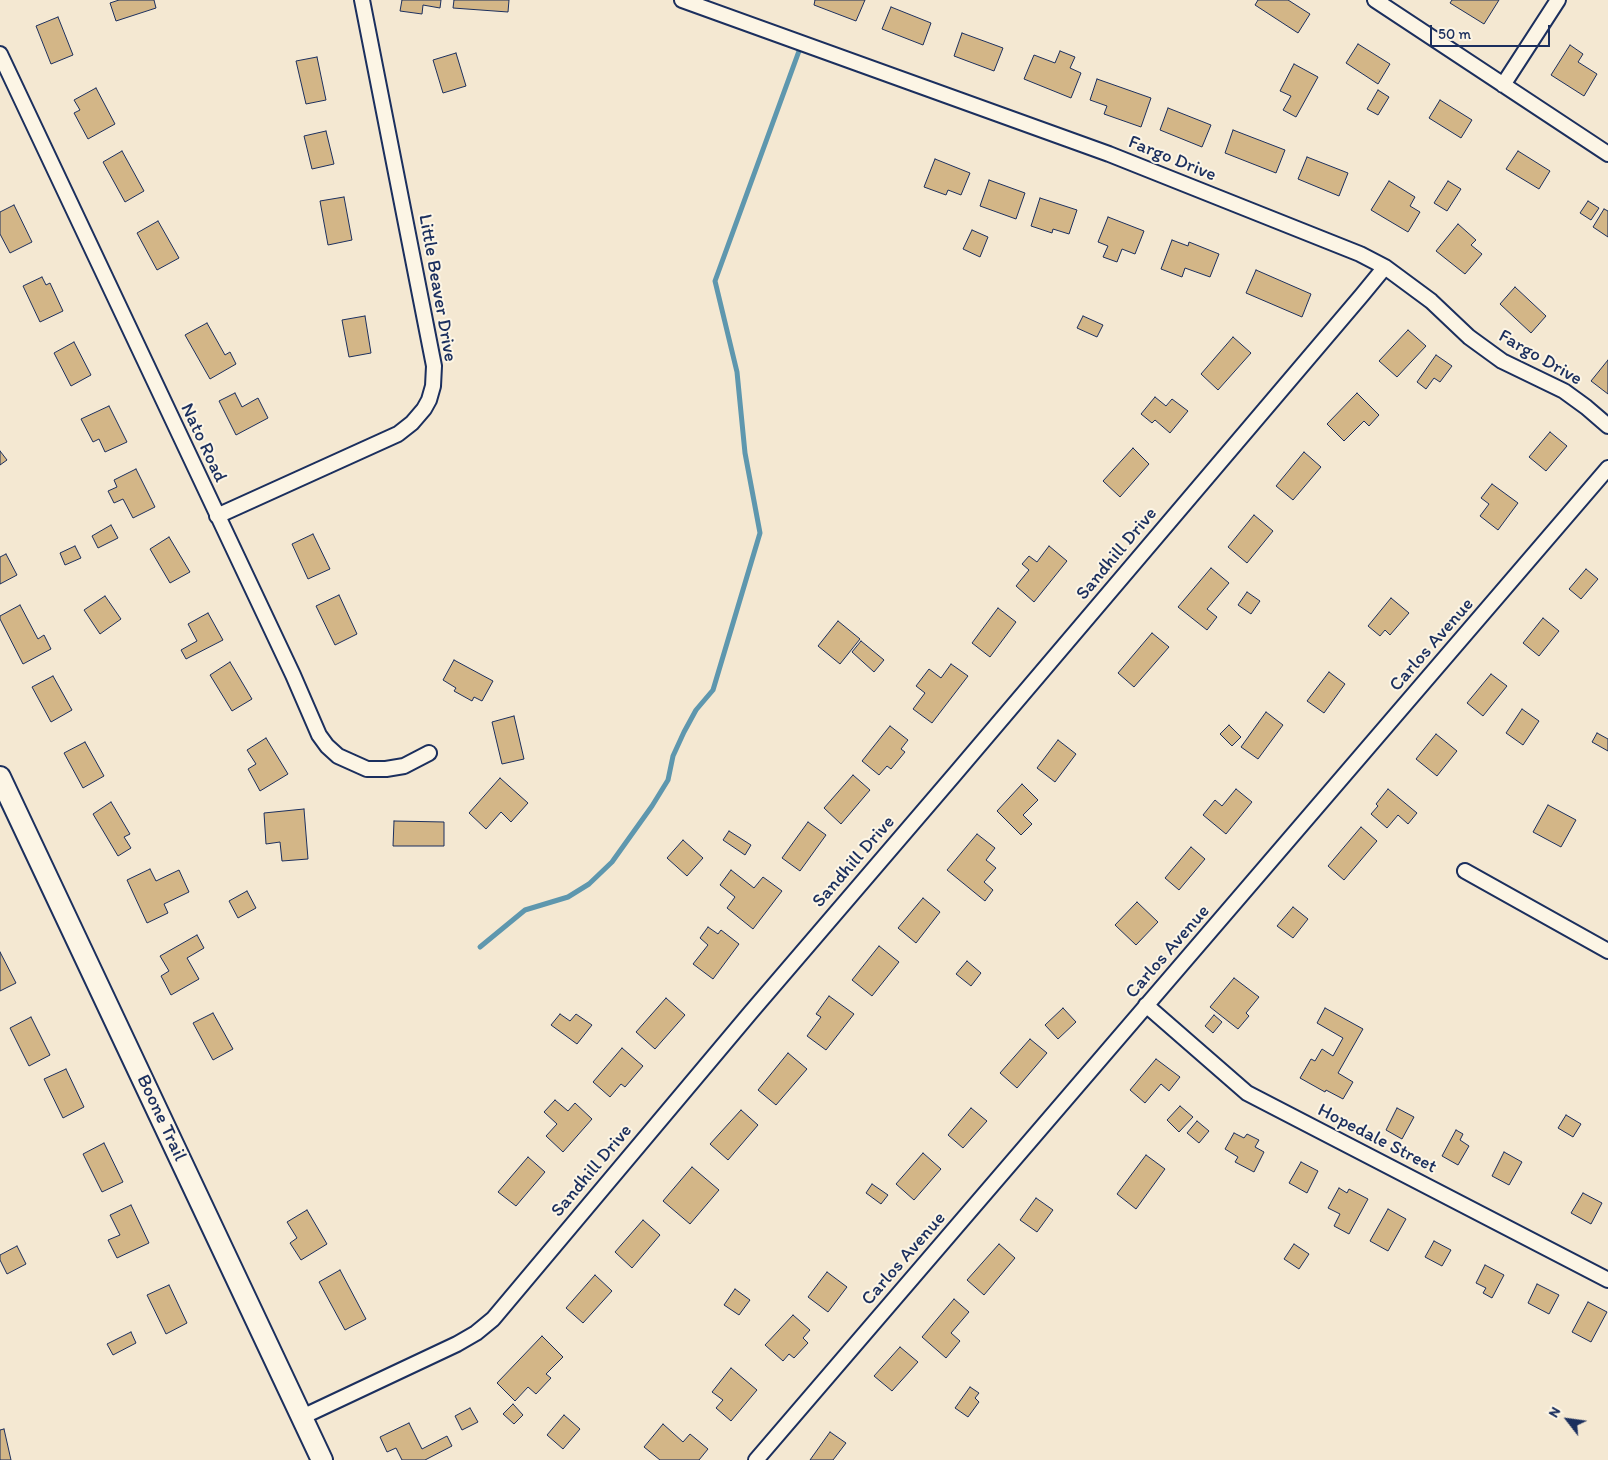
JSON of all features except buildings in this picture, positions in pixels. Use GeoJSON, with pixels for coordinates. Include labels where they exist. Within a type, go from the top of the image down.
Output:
{"type":"FeatureCollection","features":[{"type":"Feature","properties":{"kind":"street","name":"Little Beaver Drive"},"geometry":{"type":"LineString","coordinates":[[217,516],[398,434],[412,423],[424,409],[433,386],[434,366],[362,0]]}},
{"type":"Feature","properties":{"kind":"street","name":"Fargo Drive"},"geometry":{"type":"LineString","coordinates":[[682,0],[1108,154],[1360,254],[1385,267],[1430,301],[1469,337],[1502,361],[1564,391],[1608,426]]}},
{"type":"Feature","properties":{"kind":"street"},"geometry":{"type":"LineString","coordinates":[[1375,0],[1608,154]]}},
{"type":"Feature","properties":{"kind":"street"},"geometry":{"type":"LineString","coordinates":[[1502,85],[1558,0]]}},
{"type":"Feature","properties":{"kind":"street","name":"Nato Road"},"geometry":{"type":"LineString","coordinates":[[0,54],[293,674],[319,735],[338,756],[368,769],[404,766],[428,753]]}},
{"type":"Feature","properties":{"kind":"street","name":"Sandhill Drive"},"geometry":{"type":"LineString","coordinates":[[302,1417],[457,1344],[476,1333],[493,1319],[751,1012],[949,782],[1385,267]]}},
{"type":"Feature","properties":{"kind":"street","name":"Carlos Avenue"},"geometry":{"type":"LineString","coordinates":[[756,1460],[1608,468]]}},
{"type":"Feature","properties":{"kind":"street","name":"Boone Trail"},"geometry":{"type":"LineString","coordinates":[[0,777],[322,1460]]}},
{"type":"Feature","properties":{"kind":"street"},"geometry":{"type":"LineString","coordinates":[[1465,871],[1608,951]]}},
{"type":"Feature","properties":{"kind":"street","name":"Hopedale Street"},"geometry":{"type":"LineString","coordinates":[[1146,1005],[1247,1092],[1608,1280]]}},
{"type":"Feature","properties":{"kind":"waterway"},"geometry":{"type":"LineString","coordinates":[[480,947],[525,910],[568,897],[589,884],[612,862],[668,780],[673,756],[684,732],[696,710],[713,690],[760,533],[745,453],[737,372],[715,281],[799,51]]}}]}
